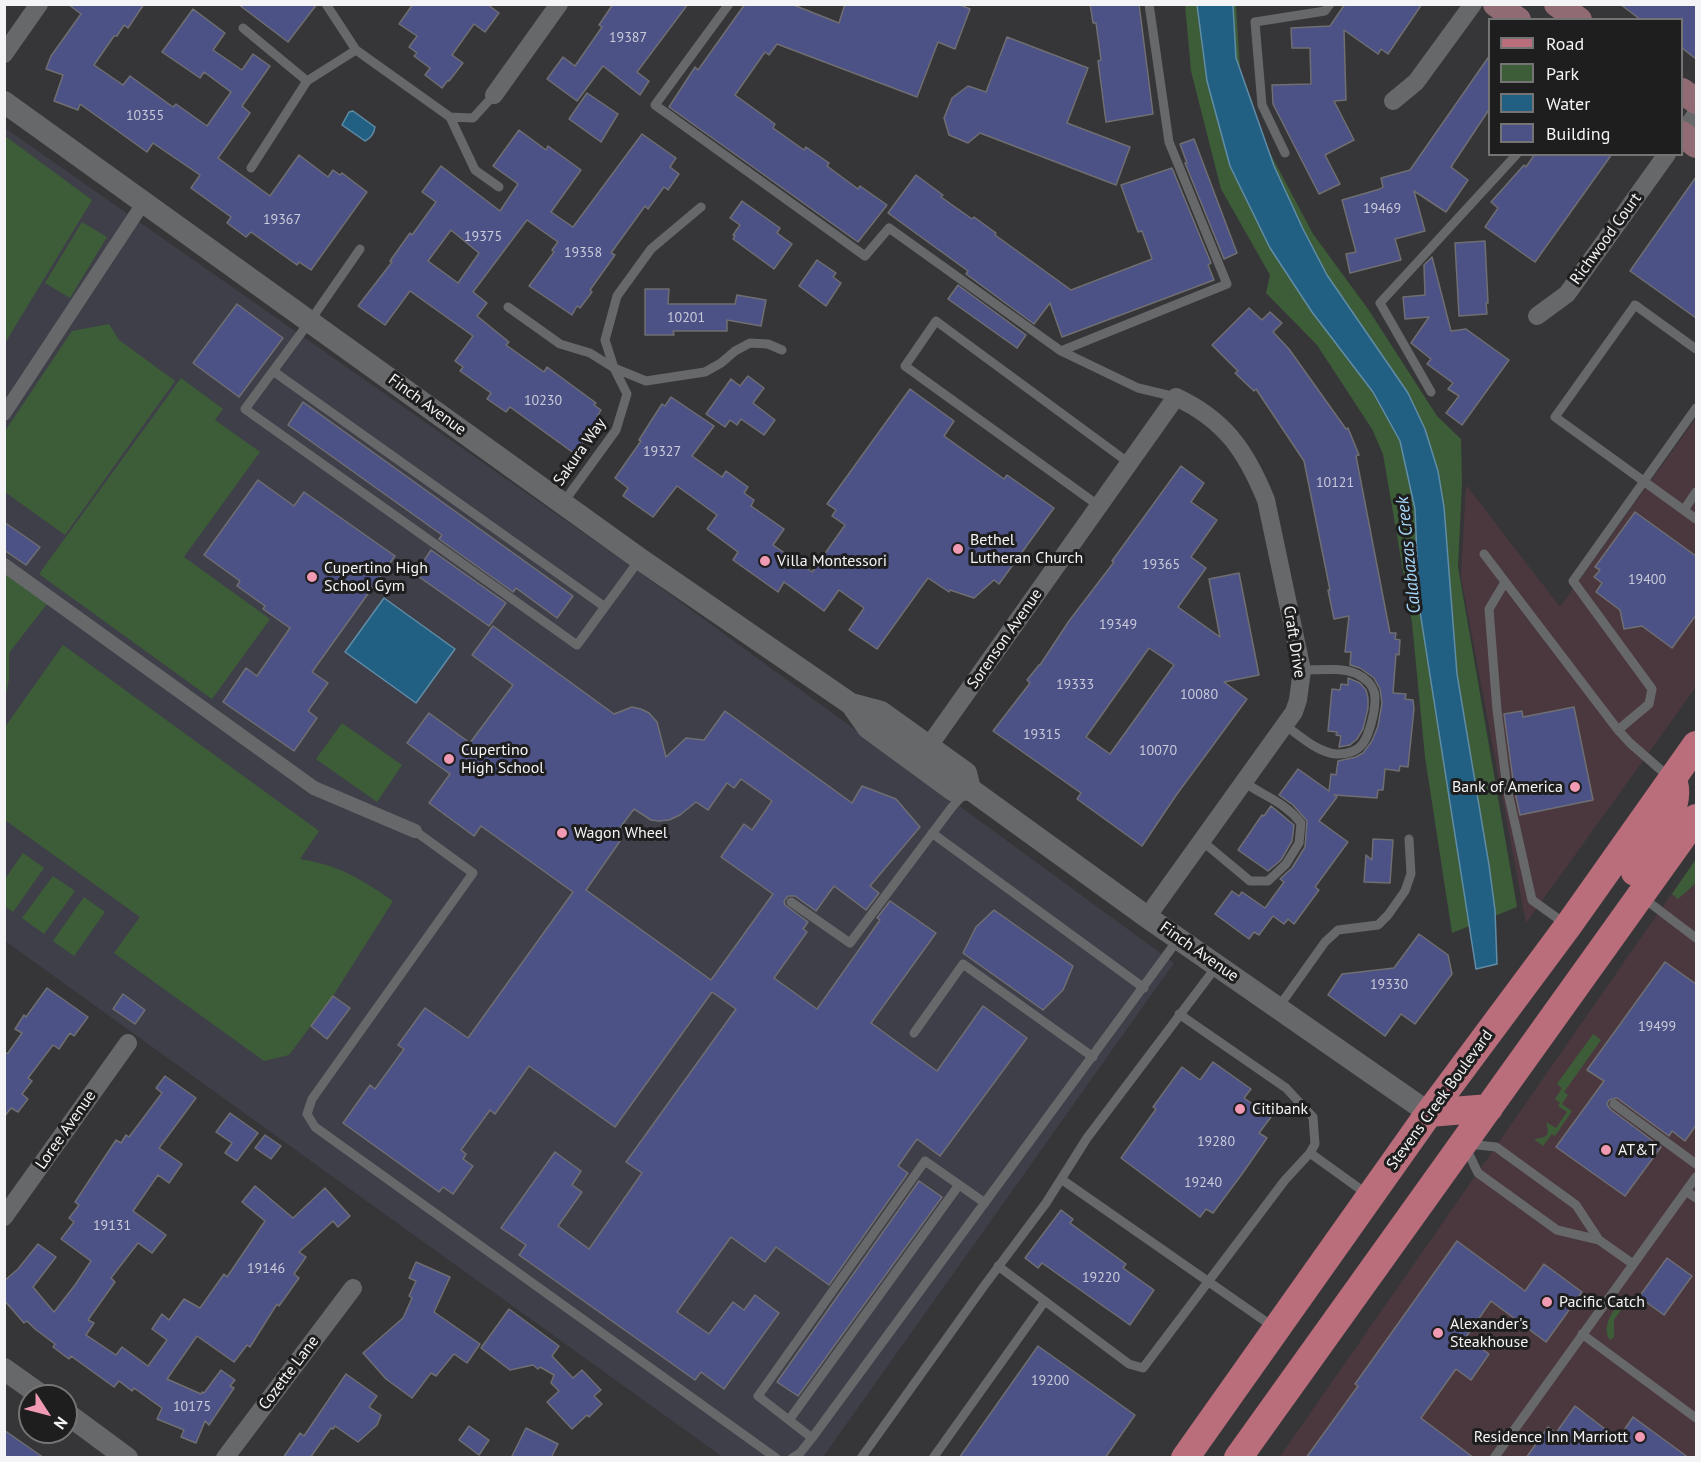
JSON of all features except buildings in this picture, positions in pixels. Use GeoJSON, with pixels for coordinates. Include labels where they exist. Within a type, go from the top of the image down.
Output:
{"type":"FeatureCollection","features":[{"type":"Feature","properties":{"kind":"main road"},"geometry":{"type":"LineString","coordinates":[[1496,4],[1515,18]]}},
{"type":"Feature","properties":{"kind":"main road"},"geometry":{"type":"LineString","coordinates":[[1683,92],[1696,101]]}},
{"type":"Feature","properties":{"kind":"main road"},"geometry":{"type":"LineString","coordinates":[[1683,135],[1696,145]]}},
{"type":"Feature","properties":{"kind":"main road","name":"Stevens Creek Boulevard"},"geometry":{"type":"LineString","coordinates":[[1185,1458],[1429,1113],[1568,926],[1696,745]]}},
{"type":"Feature","properties":{"kind":"main road"},"geometry":{"type":"LineString","coordinates":[[1623,921],[1620,895],[1668,822],[1677,794],[1672,779]]}},
{"type":"Feature","properties":{"kind":"main road"},"geometry":{"type":"LineString","coordinates":[[1403,1150],[1450,1144],[1489,1108],[1696,818]]}},
{"type":"Feature","properties":{"kind":"main road"},"geometry":{"type":"LineString","coordinates":[[1238,1458],[1439,1176],[1458,1111],[1451,1083]]}},
{"type":"Feature","properties":{"kind":"main road"},"geometry":{"type":"LineString","coordinates":[[1429,1113],[1489,1108]]}},
{"type":"Feature","properties":{"kind":"main road"},"geometry":{"type":"LineString","coordinates":[[1429,1113],[1450,1144]]}},
{"type":"Feature","properties":{"kind":"street"},"geometry":{"type":"LineString","coordinates":[[4,54],[39,4]]}},
{"type":"Feature","properties":{"kind":"street"},"geometry":{"type":"LineString","coordinates":[[494,95],[559,4]]}},
{"type":"Feature","properties":{"kind":"street"},"geometry":{"type":"LineString","coordinates":[[1393,101],[1416,82],[1473,4]]}},
{"type":"Feature","properties":{"kind":"street","name":"Finch Avenue"},"geometry":{"type":"LineString","coordinates":[[4,102],[640,559],[851,704],[868,728],[966,773],[970,789],[1429,1113]]}},
{"type":"Feature","properties":{"kind":"street"},"geometry":{"type":"LineString","coordinates":[[1683,133],[1696,114]]}},
{"type":"Feature","properties":{"kind":"street","name":"Richwood Court"},"geometry":{"type":"LineString","coordinates":[[1537,316],[1567,294],[1666,156]]}},
{"type":"Feature","properties":{"kind":"street"},"geometry":{"type":"LineString","coordinates":[[4,414],[144,202]]}},
{"type":"Feature","properties":{"kind":"street","name":"Sorenson Avenue"},"geometry":{"type":"LineString","coordinates":[[923,755],[1176,397]]}},
{"type":"Feature","properties":{"kind":"street","name":"Craft Drive"},"geometry":{"type":"LineString","coordinates":[[1147,916],[1294,712],[1302,670],[1274,530],[1266,500],[1255,473],[1240,446],[1217,422],[1196,406],[1176,397]]}},
{"type":"Feature","properties":{"kind":"street"},"geometry":{"type":"LineString","coordinates":[[4,565],[314,788],[415,831]]}},
{"type":"Feature","properties":{"kind":"street","name":"Loree Avenue"},"geometry":{"type":"LineString","coordinates":[[4,1217],[13,1198],[128,1043]]}},
{"type":"Feature","properties":{"kind":"street","name":"Cozette Lane"},"geometry":{"type":"LineString","coordinates":[[225,1458],[353,1288]]}},
{"type":"Feature","properties":{"kind":"street"},"geometry":{"type":"LineString","coordinates":[[4,1369],[25,1384]]}},
{"type":"Feature","properties":{"kind":"street"},"geometry":{"type":"LineString","coordinates":[[78,1422],[127,1458]]}},
{"type":"Feature","properties":{"kind":"lane"},"geometry":{"type":"LineString","coordinates":[[326,4],[356,50],[450,117],[475,170],[499,187]]}},
{"type":"Feature","properties":{"kind":"lane"},"geometry":{"type":"LineString","coordinates":[[729,4],[655,105],[865,256],[889,228],[1061,351],[1138,388],[1176,397]]}},
{"type":"Feature","properties":{"kind":"lane"},"geometry":{"type":"LineString","coordinates":[[1061,351],[1227,284],[1169,142],[1149,4]]}},
{"type":"Feature","properties":{"kind":"lane"},"geometry":{"type":"LineString","coordinates":[[1285,153],[1262,105],[1256,22],[1325,11],[1330,4]]}},
{"type":"Feature","properties":{"kind":"lane"},"geometry":{"type":"LineString","coordinates":[[243,28],[307,81]]}},
{"type":"Feature","properties":{"kind":"lane"},"geometry":{"type":"LineString","coordinates":[[252,168],[307,81],[356,50]]}},
{"type":"Feature","properties":{"kind":"lane"},"geometry":{"type":"LineString","coordinates":[[450,117],[473,118],[494,95]]}},
{"type":"Feature","properties":{"kind":"lane"},"geometry":{"type":"LineString","coordinates":[[1431,392],[1380,303],[1515,156]]}},
{"type":"Feature","properties":{"kind":"lane","name":"Sakura Way"},"geometry":{"type":"LineString","coordinates":[[562,503],[616,430],[627,394],[614,368],[605,340],[617,296],[651,249],[701,207]]}},
{"type":"Feature","properties":{"kind":"lane"},"geometry":{"type":"LineString","coordinates":[[360,249],[245,409],[577,645],[640,559]]}},
{"type":"Feature","properties":{"kind":"lane"},"geometry":{"type":"LineString","coordinates":[[1696,349],[1635,305],[1555,417],[1696,519]]}},
{"type":"Feature","properties":{"kind":"lane"},"geometry":{"type":"LineString","coordinates":[[508,307],[560,345],[590,354],[614,368],[646,381],[705,372],[750,343],[768,344],[782,350]]}},
{"type":"Feature","properties":{"kind":"lane"},"geometry":{"type":"LineString","coordinates":[[1099,506],[904,366],[936,321],[1130,462]]}},
{"type":"Feature","properties":{"kind":"lane"},"geometry":{"type":"LineString","coordinates":[[273,371],[605,607]]}},
{"type":"Feature","properties":{"kind":"lane"},"geometry":{"type":"LineString","coordinates":[[1618,730],[1649,705],[1652,689],[1573,581],[1696,408]]}},
{"type":"Feature","properties":{"kind":"lane"},"geometry":{"type":"LineString","coordinates":[[1684,510],[1696,492]]}},
{"type":"Feature","properties":{"kind":"lane"},"geometry":{"type":"LineString","coordinates":[[1484,554],[1618,730],[1672,779]]}},
{"type":"Feature","properties":{"kind":"lane"},"geometry":{"type":"LineString","coordinates":[[1506,582],[1489,609],[1497,710],[1507,788],[1532,900],[1568,926]]}},
{"type":"Feature","properties":{"kind":"lane"},"geometry":{"type":"LineString","coordinates":[[1284,725],[1318,749],[1338,754],[1351,752],[1361,747],[1369,736],[1376,699],[1372,686],[1364,679],[1348,672],[1302,670]]}},
{"type":"Feature","properties":{"kind":"lane"},"geometry":{"type":"LineString","coordinates":[[1202,841],[1250,881],[1268,881],[1286,864],[1299,843],[1301,823],[1290,809],[1244,782]]}},
{"type":"Feature","properties":{"kind":"lane"},"geometry":{"type":"LineString","coordinates":[[791,902],[850,944],[952,807],[970,789]]}},
{"type":"Feature","properties":{"kind":"lane"},"geometry":{"type":"LineString","coordinates":[[415,831],[473,873],[312,1099],[308,1114],[315,1126],[776,1458]]}},
{"type":"Feature","properties":{"kind":"lane"},"geometry":{"type":"LineString","coordinates":[[932,833],[1144,988]]}},
{"type":"Feature","properties":{"kind":"lane"},"geometry":{"type":"LineString","coordinates":[[1278,1008],[1325,942],[1338,930],[1378,925],[1388,915],[1405,891],[1411,874],[1409,838]]}},
{"type":"Feature","properties":{"kind":"lane"},"geometry":{"type":"LineString","coordinates":[[1640,896],[1696,938]]}},
{"type":"Feature","properties":{"kind":"lane"},"geometry":{"type":"LineString","coordinates":[[792,1458],[800,1453],[812,1438],[1179,938]]}},
{"type":"Feature","properties":{"kind":"lane"},"geometry":{"type":"LineString","coordinates":[[914,1033],[963,964],[1093,1057]]}},
{"type":"Feature","properties":{"kind":"lane"},"geometry":{"type":"LineString","coordinates":[[863,1457],[998,1266],[1046,1203],[1087,1138],[1217,965]]}},
{"type":"Feature","properties":{"kind":"lane"},"geometry":{"type":"LineString","coordinates":[[998,1266],[1129,1364],[1143,1368],[1286,1180],[1310,1153],[1315,1144],[1313,1117],[1286,1088],[1179,1014]]}},
{"type":"Feature","properties":{"kind":"lane"},"geometry":{"type":"LineString","coordinates":[[1614,1104],[1696,1164]]}},
{"type":"Feature","properties":{"kind":"lane"},"geometry":{"type":"LineString","coordinates":[[1450,1144],[1496,1188],[1557,1230],[1599,1240]]}},
{"type":"Feature","properties":{"kind":"lane"},"geometry":{"type":"LineString","coordinates":[[1450,1144],[1496,1147],[1504,1152],[1576,1205],[1599,1240],[1633,1264]]}},
{"type":"Feature","properties":{"kind":"lane"},"geometry":{"type":"LineString","coordinates":[[1310,1153],[1370,1196]]}},
{"type":"Feature","properties":{"kind":"lane"},"geometry":{"type":"LineString","coordinates":[[812,1438],[758,1396],[925,1161],[985,1203]]}},
{"type":"Feature","properties":{"kind":"lane"},"geometry":{"type":"LineString","coordinates":[[1494,1458],[1696,1177]]}},
{"type":"Feature","properties":{"kind":"lane"},"geometry":{"type":"LineString","coordinates":[[1061,1179],[1277,1329]]}},
{"type":"Feature","properties":{"kind":"lane"},"geometry":{"type":"LineString","coordinates":[[789,1420],[959,1185]]}},
{"type":"Feature","properties":{"kind":"lane"},"geometry":{"type":"LineString","coordinates":[[1686,1191],[1696,1198]]}},
{"type":"Feature","properties":{"kind":"lane"},"geometry":{"type":"LineString","coordinates":[[933,1458],[1045,1301]]}},
{"type":"Feature","properties":{"kind":"lane"},"geometry":{"type":"LineString","coordinates":[[1582,1334],[1696,1418]]}},
{"type":"Feature","properties":{"kind":"shaded area","name":"Cupertino High School"},"geometry":{"type":"Polygon","coordinates":[[[5,128],[645,576],[1174,963],[823,1457],[724,1458],[5,941],[5,128]]]}},
{"type":"Feature","properties":{"kind":"shaded area"},"geometry":{"type":"Polygon","coordinates":[[[1696,418],[1696,687],[1526,923],[1461,577],[1466,485],[1560,607],[1696,418]]]}},
{"type":"Feature","properties":{"kind":"shaded area"},"geometry":{"type":"Polygon","coordinates":[[[1684,876],[1696,885],[1696,1457],[1279,1458],[1684,876]]]}},
{"type":"Feature","properties":{"kind":"green space"},"geometry":{"type":"Polygon","coordinates":[[[1185,5],[1236,5],[1242,100],[1313,234],[1368,309],[1437,416],[1461,439],[1462,483],[1458,567],[1517,907],[1452,933],[1425,757],[1412,623],[1383,454],[1372,429],[1317,345],[1266,293],[1270,275],[1221,189],[1191,71],[1185,5]]]}},
{"type":"Feature","properties":{"kind":"green space"},"geometry":{"type":"Polygon","coordinates":[[[5,136],[92,200],[5,343],[5,136]]]}},
{"type":"Feature","properties":{"kind":"green space"},"geometry":{"type":"Polygon","coordinates":[[[82,222],[107,237],[70,298],[45,283],[82,222]]]}},
{"type":"Feature","properties":{"kind":"green space"},"geometry":{"type":"Polygon","coordinates":[[[109,324],[119,340],[175,381],[65,535],[5,492],[5,431],[72,331],[109,324]]]}},
{"type":"Feature","properties":{"kind":"green space"},"geometry":{"type":"Polygon","coordinates":[[[181,378],[223,409],[215,420],[260,452],[184,557],[270,619],[212,699],[39,574],[181,378]]]}},
{"type":"Feature","properties":{"kind":"green space"},"geometry":{"type":"Polygon","coordinates":[[[5,573],[47,604],[9,653],[9,679],[5,699],[5,573]]]}},
{"type":"Feature","properties":{"kind":"green space"},"geometry":{"type":"Polygon","coordinates":[[[63,645],[319,831],[300,859],[338,869],[393,901],[333,996],[289,1055],[264,1061],[114,953],[140,917],[5,820],[5,727],[63,645]]]}},
{"type":"Feature","properties":{"kind":"green space"},"geometry":{"type":"Polygon","coordinates":[[[342,723],[402,765],[377,802],[316,759],[342,723]]]}},
{"type":"Feature","properties":{"kind":"green space"},"geometry":{"type":"Polygon","coordinates":[[[23,853],[44,868],[13,912],[5,906],[5,879],[23,853]]]}},
{"type":"Feature","properties":{"kind":"green space"},"geometry":{"type":"Polygon","coordinates":[[[1696,859],[1696,883],[1678,899],[1672,894],[1696,859]]]}},
{"type":"Feature","properties":{"kind":"green space"},"geometry":{"type":"Polygon","coordinates":[[[53,876],[75,891],[44,934],[22,918],[53,876]]]}},
{"type":"Feature","properties":{"kind":"green space"},"geometry":{"type":"Polygon","coordinates":[[[84,897],[105,912],[74,956],[53,941],[84,897]]]}},
{"type":"Feature","properties":{"kind":"green space"},"geometry":{"type":"Polygon","coordinates":[[[1593,1034],[1601,1040],[1564,1092],[1568,1095],[1562,1104],[1572,1111],[1555,1136],[1552,1134],[1543,1146],[1534,1139],[1547,1135],[1546,1122],[1556,1128],[1567,1112],[1558,1106],[1560,1103],[1555,1099],[1562,1088],[1557,1084],[1593,1034]]]}},
{"type":"Feature","properties":{"kind":"green space"},"geometry":{"type":"Polygon","coordinates":[[[1624,1297],[1628,1300],[1614,1320],[1614,1337],[1610,1340],[1607,1335],[1608,1323],[1624,1297]]]}},
{"type":"Feature","properties":{"kind":"water"},"geometry":{"type":"Polygon","coordinates":[[[1197,5],[1233,5],[1236,58],[1274,166],[1327,275],[1408,393],[1425,429],[1438,471],[1444,507],[1457,674],[1489,865],[1495,910],[1497,964],[1476,969],[1419,605],[1415,509],[1400,441],[1373,392],[1312,312],[1270,248],[1230,166],[1207,81],[1197,5]]]}},
{"type":"Feature","properties":{"kind":"water"},"geometry":{"type":"Polygon","coordinates":[[[353,111],[375,127],[372,136],[365,141],[342,125],[349,112],[353,111]]]}},
{"type":"Feature","properties":{"kind":"water"},"geometry":{"type":"Polygon","coordinates":[[[384,598],[455,649],[416,703],[345,652],[384,598]]]}},
{"type":"Feature","properties":{"kind":"place","name":"Bethel Lutheran Church"},"geometry":{"type":"Point","coordinates":[958,549]}},
{"type":"Feature","properties":{"kind":"place","name":"Villa Montessori"},"geometry":{"type":"Point","coordinates":[765,561]}},
{"type":"Feature","properties":{"kind":"place","name":"Cupertino High School Gym"},"geometry":{"type":"Point","coordinates":[312,577]}},
{"type":"Feature","properties":{"kind":"place","name":"Cupertino High School"},"geometry":{"type":"Point","coordinates":[449,759]}},
{"type":"Feature","properties":{"kind":"place","name":"Bank of America"},"geometry":{"type":"Point","coordinates":[1575,787]}},
{"type":"Feature","properties":{"kind":"place","name":"Wagon Wheel"},"geometry":{"type":"Point","coordinates":[562,833]}},
{"type":"Feature","properties":{"kind":"place","name":"Citibank"},"geometry":{"type":"Point","coordinates":[1240,1109]}},
{"type":"Feature","properties":{"kind":"place","name":"AT&T"},"geometry":{"type":"Point","coordinates":[1606,1150]}},
{"type":"Feature","properties":{"kind":"place","name":"Pacific Catch"},"geometry":{"type":"Point","coordinates":[1547,1302]}},
{"type":"Feature","properties":{"kind":"place","name":"Alexander's Steakhouse"},"geometry":{"type":"Point","coordinates":[1438,1333]}},
{"type":"Feature","properties":{"kind":"place","name":"Residence Inn Marriott"},"geometry":{"type":"Point","coordinates":[1640,1437]}},
{"type":"Feature","properties":{"kind":"water label","name":"Calabazas Creek"},"geometry":{"type":"Point","coordinates":[1409,555]}}]}
